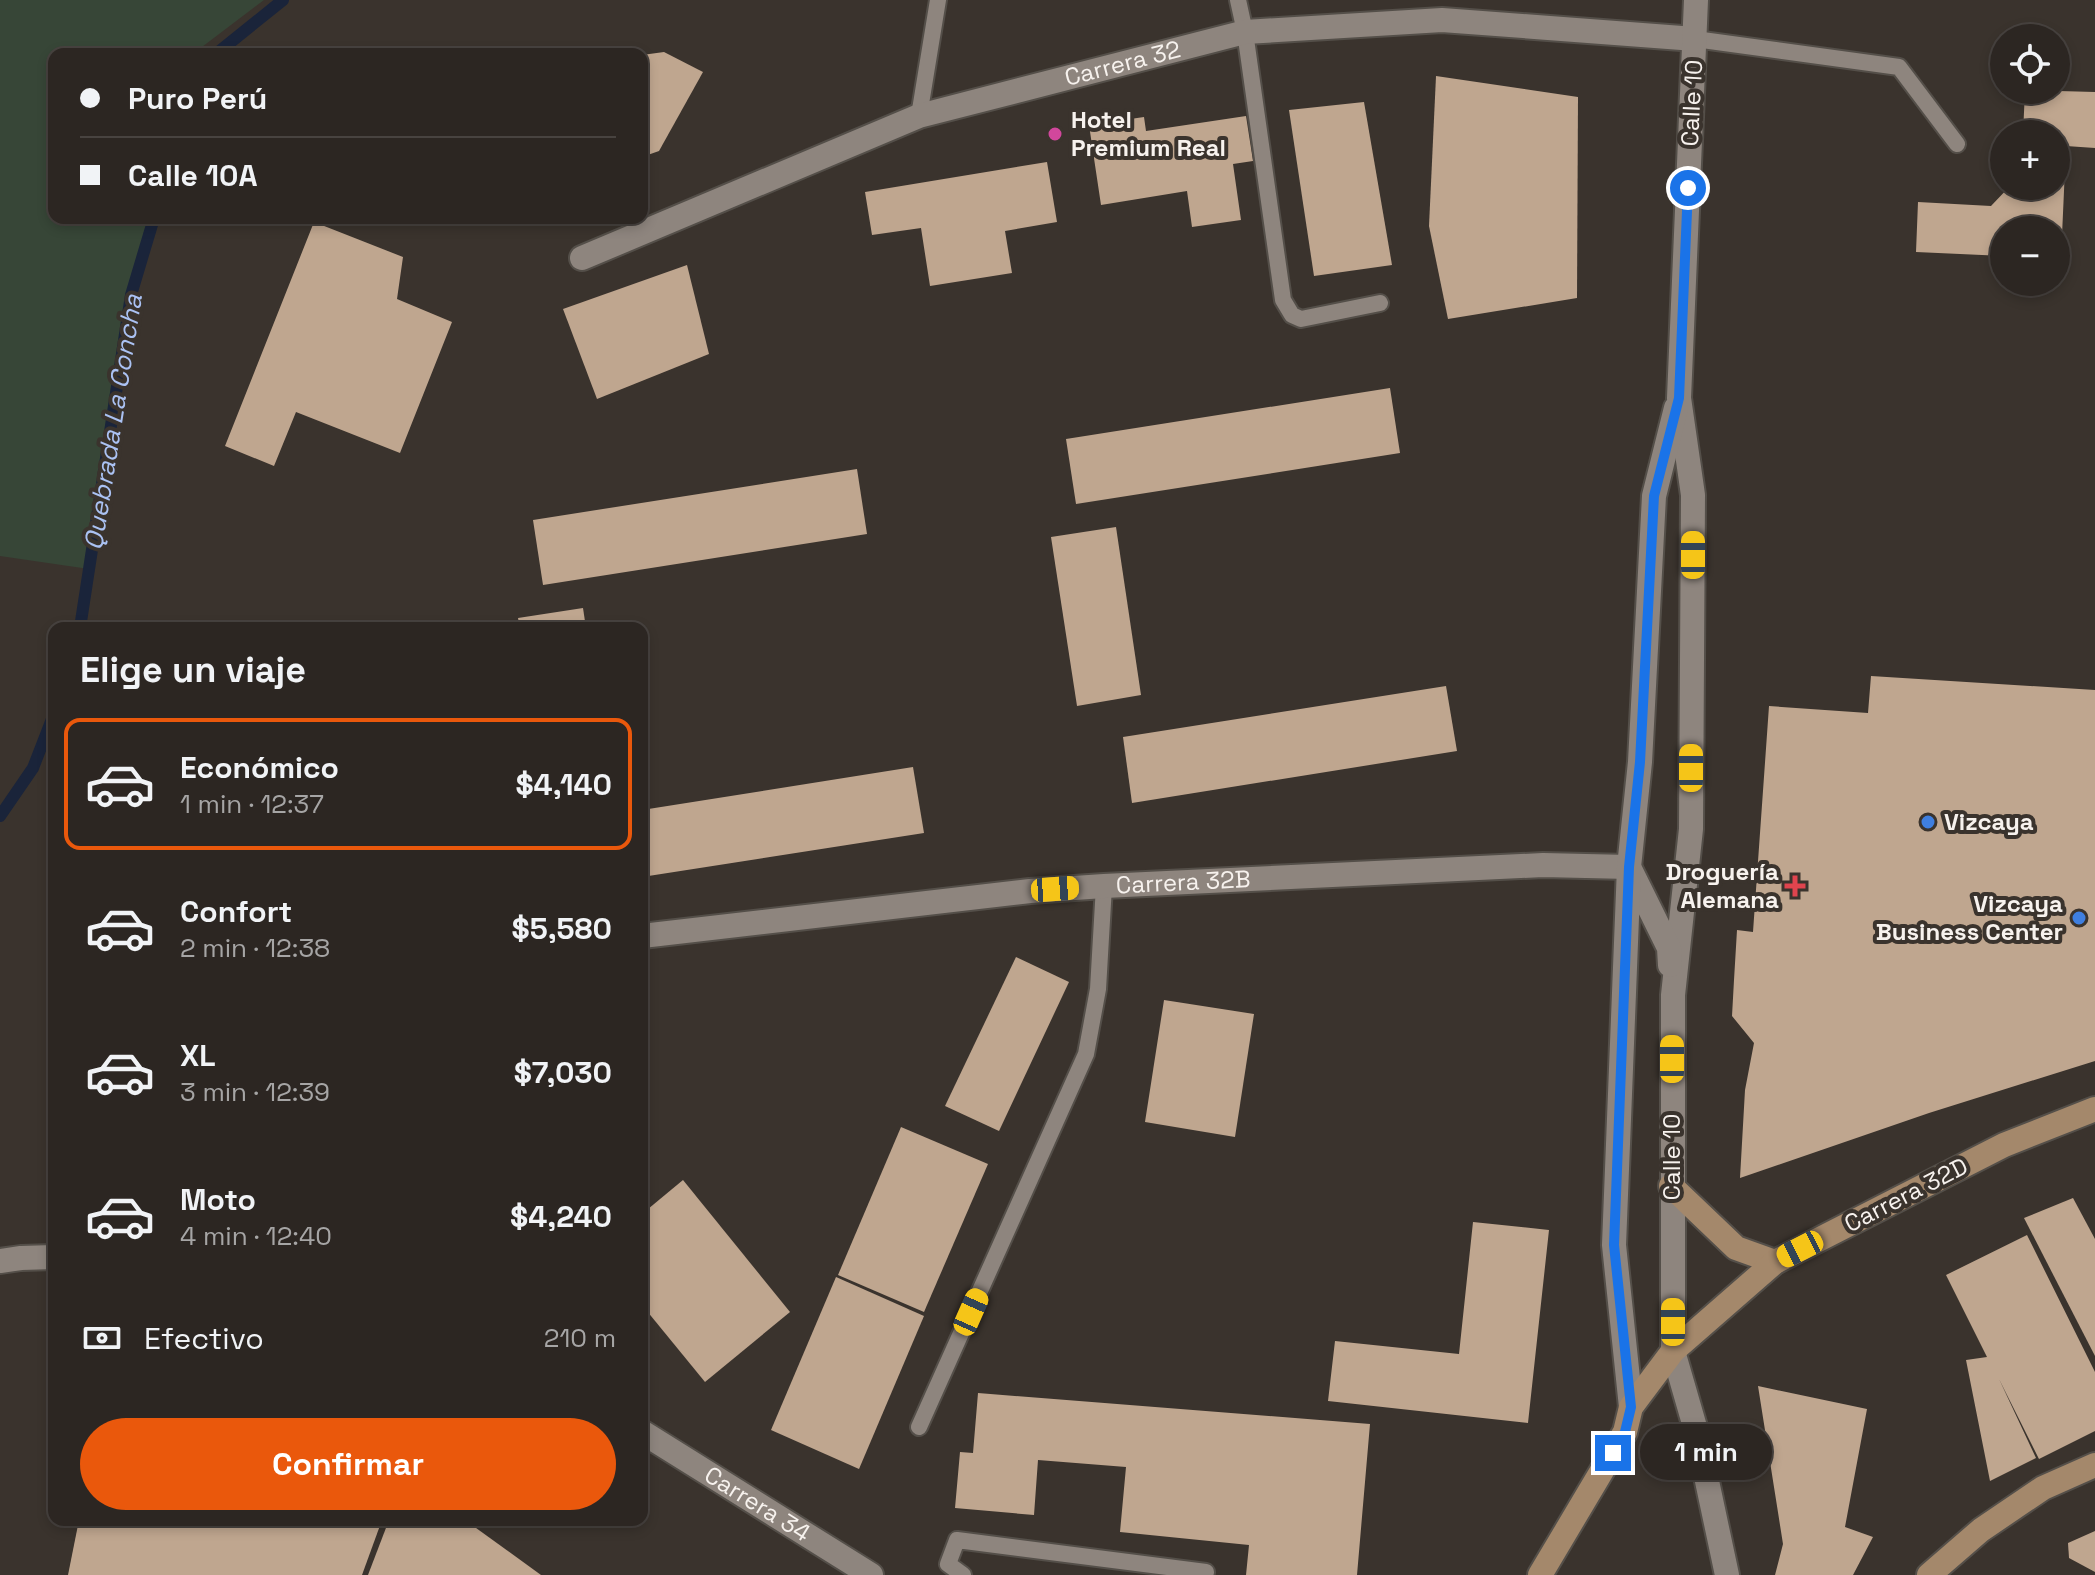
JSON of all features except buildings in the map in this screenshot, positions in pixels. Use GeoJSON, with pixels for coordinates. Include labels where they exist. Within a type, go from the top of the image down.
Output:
{"type":"FeatureCollection","features":[{"type":"Feature","properties":{"kind":"main road","name":"Carrera 32D"},"geometry":{"type":"LineString","coordinates":[[1540,1575],[1625,1432],[1631,1407],[1673,1351],[1775,1262],[2004,1145],[2095,1109]]}},
{"type":"Feature","properties":{"kind":"main road"},"geometry":{"type":"LineString","coordinates":[[1671,1186],[1736,1248],[1775,1262]]}},
{"type":"Feature","properties":{"kind":"main road"},"geometry":{"type":"LineString","coordinates":[[1929,1575],[1981,1530],[2043,1488],[2095,1465]]}},
{"type":"Feature","properties":{"kind":"street","name":"Calle 10"},"geometry":{"type":"LineString","coordinates":[[1696,0],[1679,398],[1693,495],[1691,829],[1673,995],[1673,1351],[1697,1434],[1727,1575]]}},
{"type":"Feature","properties":{"kind":"street","name":"Carrera 32"},"geometry":{"type":"LineString","coordinates":[[582,258],[919,116],[1245,32],[1442,20],[1695,39]]}},
{"type":"Feature","properties":{"kind":"street","name":"Calle 10"},"geometry":{"type":"LineString","coordinates":[[1631,1407],[1614,1245],[1629,867],[1640,762],[1654,496],[1679,398]]}},
{"type":"Feature","properties":{"kind":"street","name":"Carrera 32B"},"geometry":{"type":"LineString","coordinates":[[648,935],[1030,891],[1543,865],[1629,867]]}},
{"type":"Feature","properties":{"kind":"street"},"geometry":{"type":"LineString","coordinates":[[1629,867],[1669,948],[1673,995]]}},
{"type":"Feature","properties":{"kind":"street"},"geometry":{"type":"LineString","coordinates":[[0,1261],[48,1257]]}},
{"type":"Feature","properties":{"kind":"street","name":"Carrera 34"},"geometry":{"type":"LineString","coordinates":[[648,1436],[871,1575]]}},
{"type":"Feature","properties":{"kind":"lane"},"geometry":{"type":"LineString","coordinates":[[919,116],[938,0]]}},
{"type":"Feature","properties":{"kind":"lane"},"geometry":{"type":"LineString","coordinates":[[1238,0],[1283,300],[1292,315],[1301,319],[1380,303]]}},
{"type":"Feature","properties":{"kind":"lane"},"geometry":{"type":"LineString","coordinates":[[1695,39],[1899,67],[1957,144]]}},
{"type":"Feature","properties":{"kind":"lane"},"geometry":{"type":"LineString","coordinates":[[919,1427],[1086,1054],[1098,989],[1104,886]]}},
{"type":"Feature","properties":{"kind":"lane"},"geometry":{"type":"LineString","coordinates":[[963,1575],[948,1564],[957,1540],[1206,1572]]}},
{"type":"Feature","properties":{"kind":"green space"},"geometry":{"type":"Polygon","coordinates":[[[0,0],[264,0],[201,48],[48,48],[48,224],[150,224],[131,295],[89,569],[0,556],[0,0]]]}},
{"type":"Feature","properties":{"kind":"waterway","name":"Quebrada La Concha"},"geometry":{"type":"LineString","coordinates":[[223,48],[283,0]]}},
{"type":"Feature","properties":{"kind":"waterway","name":"Quebrada La Concha"},"geometry":{"type":"LineString","coordinates":[[81,622],[131,295],[152,224]]}},
{"type":"Feature","properties":{"kind":"waterway","name":"Quebrada La Concha"},"geometry":{"type":"LineString","coordinates":[[0,816],[33,768],[48,729]]}},
{"type":"Feature","properties":{"kind":"place","name":"Hotel Premium Real"},"geometry":{"type":"Point","coordinates":[1055,134]}},
{"type":"Feature","properties":{"kind":"place","name":"Vizcaya"},"geometry":{"type":"Point","coordinates":[1928,822]}},
{"type":"Feature","properties":{"kind":"place","name":"Droguería Alemana"},"geometry":{"type":"Point","coordinates":[1795,886]}},
{"type":"Feature","properties":{"kind":"place","name":"Vizcaya Business Center"},"geometry":{"type":"Point","coordinates":[2079,918]}},
{"type":"Feature","properties":{"kind":"route"},"geometry":{"type":"LineString","coordinates":[[1613,1453],[1625,1432],[1631,1407],[1614,1245],[1629,867],[1640,762],[1654,496],[1679,398],[1688,188]]}}]}
